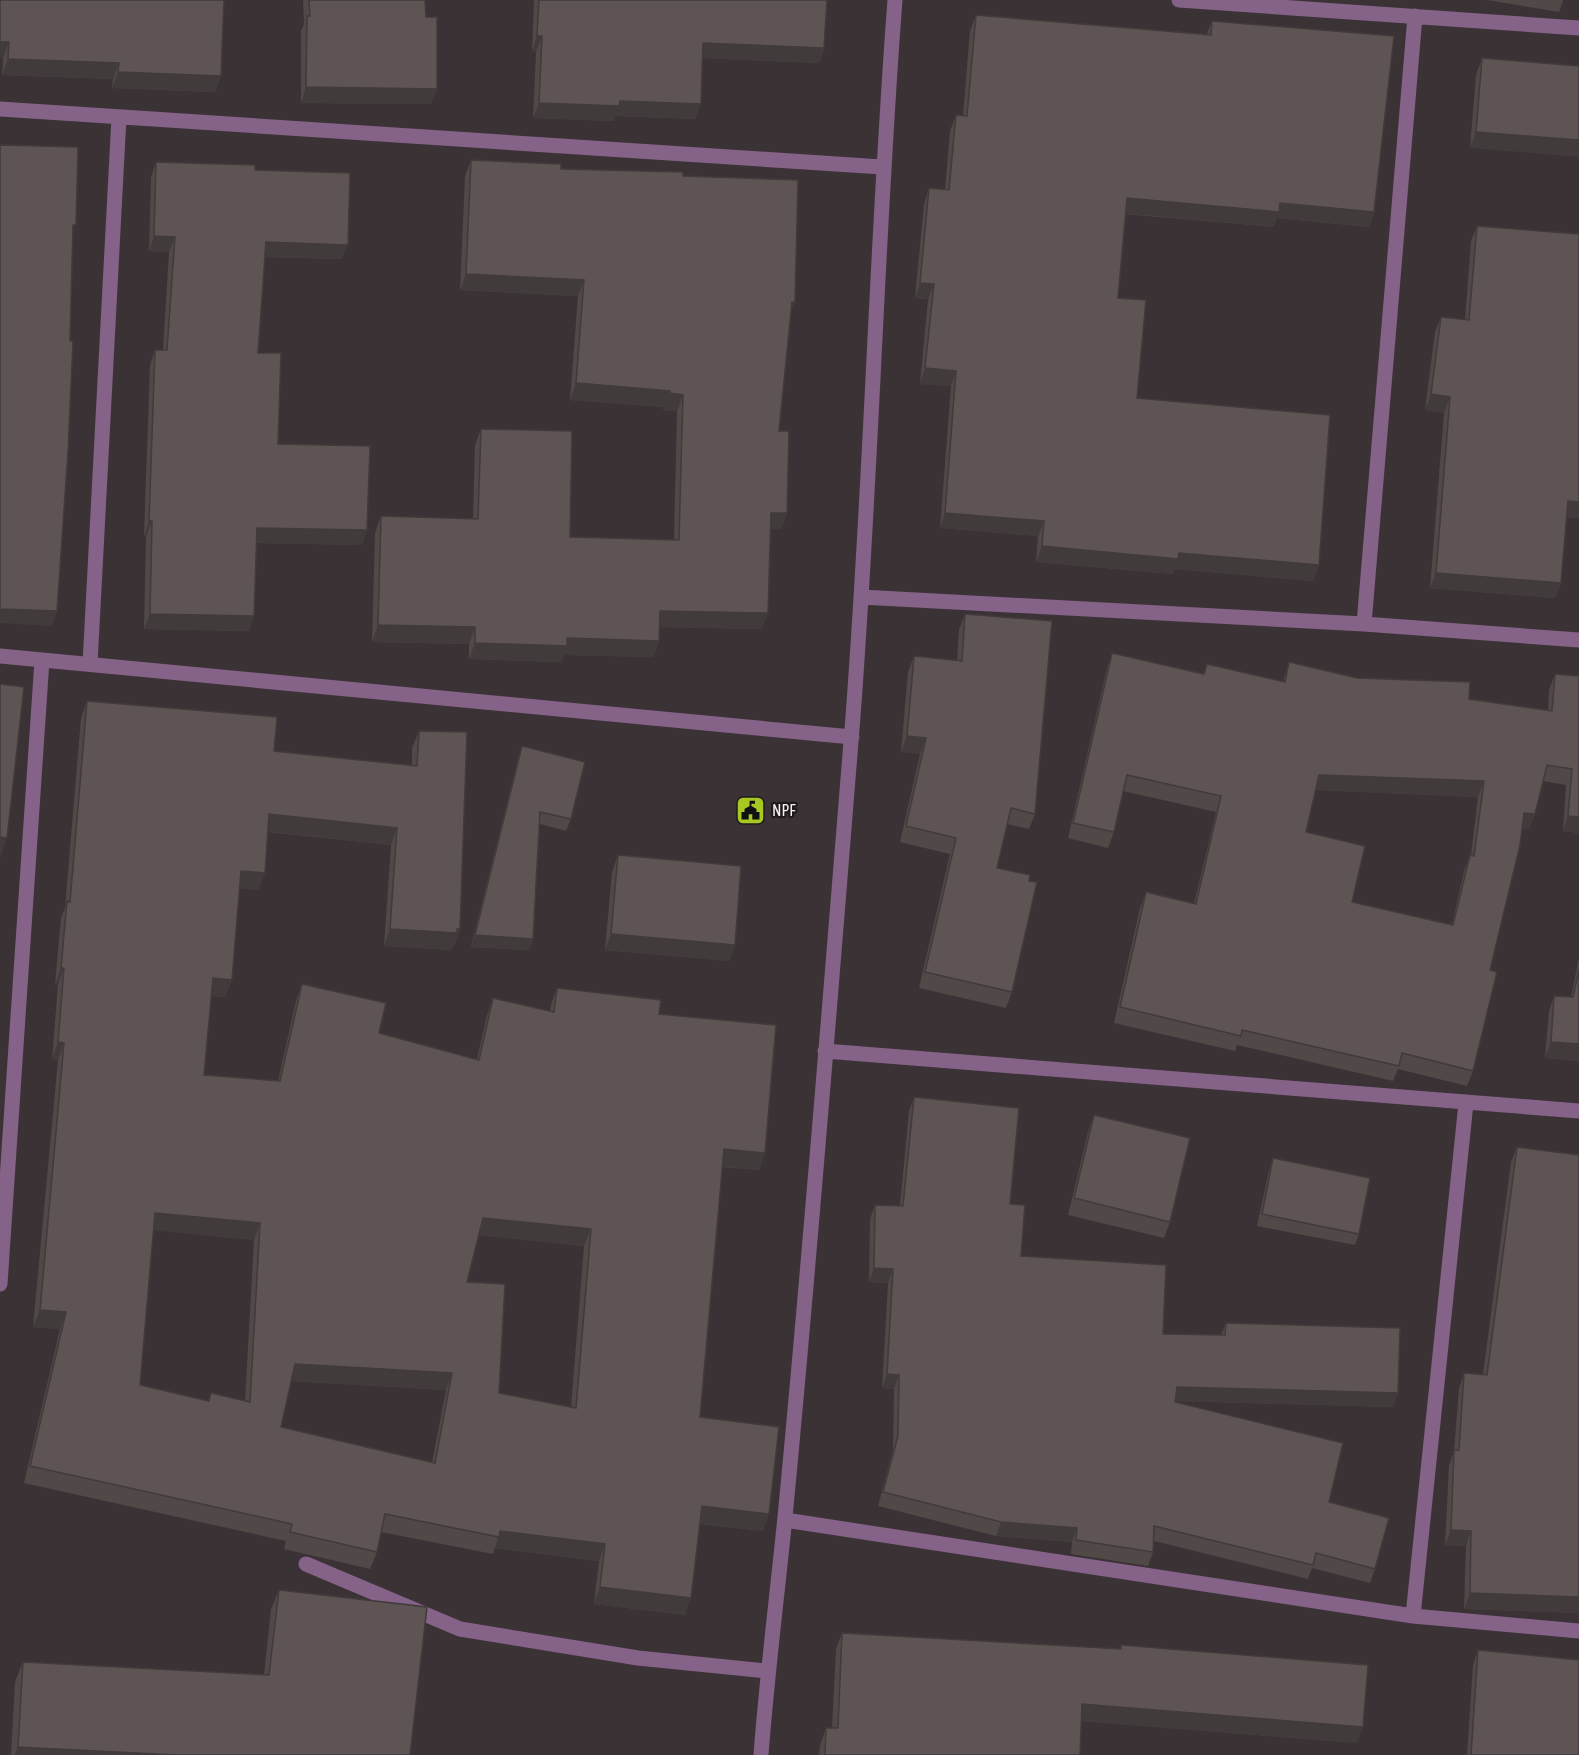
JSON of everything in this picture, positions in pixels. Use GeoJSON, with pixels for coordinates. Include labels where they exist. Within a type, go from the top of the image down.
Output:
{"type":"FeatureCollection","features":[{"type":"Feature","properties":{"kind":"street"},"geometry":{"type":"LineString","coordinates":[[761,1755],[767,1671],[785,1520],[852,737],[882,167],[895,0]]}},
{"type":"Feature","properties":{"kind":"street"},"geometry":{"type":"LineString","coordinates":[[1179,0],[1579,28]]}},
{"type":"Feature","properties":{"kind":"street"},"geometry":{"type":"LineString","coordinates":[[1364,624],[1415,16]]}},
{"type":"Feature","properties":{"kind":"street"},"geometry":{"type":"LineString","coordinates":[[0,109],[882,167]]}},
{"type":"Feature","properties":{"kind":"street"},"geometry":{"type":"LineString","coordinates":[[90,664],[118,117]]}},
{"type":"Feature","properties":{"kind":"street"},"geometry":{"type":"LineString","coordinates":[[861,597],[1364,624],[1579,640]]}},
{"type":"Feature","properties":{"kind":"street"},"geometry":{"type":"LineString","coordinates":[[0,656],[852,737]]}},
{"type":"Feature","properties":{"kind":"street"},"geometry":{"type":"LineString","coordinates":[[0,1284],[42,660]]}},
{"type":"Feature","properties":{"kind":"street"},"geometry":{"type":"LineString","coordinates":[[825,1051],[1579,1111]]}},
{"type":"Feature","properties":{"kind":"street"},"geometry":{"type":"LineString","coordinates":[[1413,1616],[1466,1103]]}},
{"type":"Feature","properties":{"kind":"street"},"geometry":{"type":"LineString","coordinates":[[785,1520],[1413,1616],[1579,1631]]}},
{"type":"Feature","properties":{"kind":"street"},"geometry":{"type":"LineString","coordinates":[[306,1564],[460,1629],[638,1658],[767,1671]]}},
{"type":"Feature","properties":{"kind":"building"},"geometry":{"type":"Polygon","coordinates":[[[0,0],[224,0],[221,76],[118,72],[119,63],[8,59],[9,42],[0,42],[0,0]]]}},
{"type":"Feature","properties":{"kind":"building"},"geometry":{"type":"Polygon","coordinates":[[[309,0],[425,0],[426,17],[437,17],[437,89],[306,87],[309,0]]]}},
{"type":"Feature","properties":{"kind":"building"},"geometry":{"type":"Polygon","coordinates":[[[539,0],[827,0],[824,48],[703,43],[701,104],[620,101],[619,106],[539,103],[542,36],[537,36],[539,0]]]}},
{"type":"Feature","properties":{"kind":"building"},"geometry":{"type":"Polygon","coordinates":[[[976,15],[1211,35],[1212,21],[1394,36],[1374,212],[1280,203],[1279,212],[1127,198],[1118,298],[1146,300],[1137,398],[1330,415],[1319,565],[1179,553],[1178,559],[1042,546],[1044,521],[945,513],[956,371],[925,368],[934,284],[920,283],[929,188],[949,190],[956,115],[967,116],[976,15]]]}},
{"type":"Feature","properties":{"kind":"building"},"geometry":{"type":"Polygon","coordinates":[[[1482,58],[1579,66],[1579,140],[1476,132],[1482,58]]]}},
{"type":"Feature","properties":{"kind":"building"},"geometry":{"type":"Polygon","coordinates":[[[0,145],[78,147],[76,225],[73,225],[70,341],[73,341],[68,452],[57,611],[0,609],[0,145]]]}},
{"type":"Feature","properties":{"kind":"building"},"geometry":{"type":"Polygon","coordinates":[[[471,160],[561,164],[561,169],[683,172],[683,176],[798,180],[795,302],[792,302],[779,431],[789,431],[787,513],[771,513],[768,613],[660,611],[659,641],[567,638],[567,646],[475,643],[475,627],[378,625],[381,516],[478,519],[481,429],[572,431],[570,537],[679,540],[683,395],[669,393],[670,391],[576,383],[584,280],[466,274],[471,160]]]}},
{"type":"Feature","properties":{"kind":"building"},"geometry":{"type":"Polygon","coordinates":[[[156,162],[255,165],[255,170],[350,173],[348,245],[266,242],[258,353],[281,353],[278,444],[370,446],[367,530],[257,528],[254,616],[150,614],[152,521],[149,521],[155,350],[167,350],[175,237],[154,236],[156,162]]]}},
{"type":"Feature","properties":{"kind":"building"},"geometry":{"type":"Polygon","coordinates":[[[1477,226],[1579,234],[1579,502],[1568,501],[1561,583],[1436,573],[1450,397],[1431,394],[1441,317],[1469,320],[1477,226]]]}},
{"type":"Feature","properties":{"kind":"building"},"geometry":{"type":"Polygon","coordinates":[[[965,614],[1052,621],[1035,814],[1011,808],[997,868],[1030,875],[1029,881],[1037,882],[1012,992],[925,972],[956,838],[906,826],[926,738],[907,736],[914,656],[962,661],[965,614]]]}},
{"type":"Feature","properties":{"kind":"building"},"geometry":{"type":"Polygon","coordinates":[[[1112,653],[1204,674],[1207,664],[1285,682],[1289,662],[1357,678],[1470,682],[1469,699],[1552,711],[1555,674],[1579,676],[1579,817],[1568,816],[1572,769],[1547,765],[1535,814],[1524,813],[1520,845],[1490,970],[1497,972],[1473,1071],[1402,1053],[1399,1066],[1242,1030],[1241,1036],[1120,1007],[1146,892],[1196,904],[1221,796],[1127,775],[1114,832],[1073,823],[1112,653]],[[1319,775],[1306,832],[1365,846],[1352,902],[1453,925],[1470,855],[1474,856],[1484,781],[1319,775]]]}},
{"type":"Feature","properties":{"kind":"building"},"geometry":{"type":"Polygon","coordinates":[[[0,684],[24,687],[7,838],[0,837],[0,684]]]}},
{"type":"Feature","properties":{"kind":"building"},"geometry":{"type":"Polygon","coordinates":[[[87,701],[277,717],[274,751],[417,766],[419,731],[467,732],[460,929],[457,929],[457,933],[390,929],[397,828],[269,814],[265,873],[241,871],[232,980],[213,978],[204,1075],[280,1081],[302,984],[386,1003],[379,1033],[479,1060],[493,998],[554,1012],[557,988],[661,1000],[659,1014],[776,1025],[765,1153],[724,1149],[700,1417],[779,1427],[769,1514],[702,1506],[691,1598],[600,1587],[605,1544],[500,1531],[499,1537],[385,1514],[377,1552],[290,1532],[292,1524],[30,1466],[66,1312],[40,1310],[64,1043],[58,1042],[64,968],[61,968],[67,901],[70,902],[87,701]],[[155,1213],[140,1385],[209,1401],[211,1393],[250,1402],[260,1223],[155,1213]],[[483,1218],[467,1282],[505,1284],[499,1393],[576,1408],[591,1229],[483,1218]],[[295,1364],[281,1427],[435,1463],[452,1373],[295,1364]]]}},
{"type":"Feature","properties":{"kind":"building"},"geometry":{"type":"Polygon","coordinates":[[[522,746],[585,762],[571,819],[540,812],[533,939],[475,935],[522,746]]]}},
{"type":"Feature","properties":{"kind":"building"},"geometry":{"type":"Polygon","coordinates":[[[618,855],[741,866],[735,945],[611,934],[618,855]]]}},
{"type":"Feature","properties":{"kind":"building"},"geometry":{"type":"Polygon","coordinates":[[[1579,970],[1579,1044],[1551,1042],[1554,996],[1573,997],[1579,970]]]}},
{"type":"Feature","properties":{"kind":"building"},"geometry":{"type":"Polygon","coordinates":[[[914,1097],[1019,1108],[1010,1204],[1025,1205],[1021,1256],[1166,1265],[1163,1334],[1225,1335],[1226,1323],[1400,1328],[1398,1393],[1177,1387],[1175,1402],[1343,1443],[1329,1502],[1389,1518],[1375,1569],[1316,1553],[1313,1565],[1154,1526],[1153,1552],[1076,1540],[1077,1528],[1001,1522],[883,1492],[898,1436],[899,1375],[887,1374],[893,1269],[874,1268],[875,1205],[903,1206],[914,1097]]]}},
{"type":"Feature","properties":{"kind":"building"},"geometry":{"type":"Polygon","coordinates":[[[1094,1115],[1190,1138],[1170,1222],[1074,1198],[1094,1115]]]}},
{"type":"Feature","properties":{"kind":"building"},"geometry":{"type":"Polygon","coordinates":[[[1517,1147],[1579,1155],[1579,1597],[1470,1593],[1471,1531],[1451,1530],[1454,1450],[1459,1450],[1464,1373],[1487,1375],[1517,1147]]]}},
{"type":"Feature","properties":{"kind":"building"},"geometry":{"type":"Polygon","coordinates":[[[1273,1158],[1370,1178],[1359,1234],[1262,1214],[1273,1158]]]}},
{"type":"Feature","properties":{"kind":"building"},"geometry":{"type":"Polygon","coordinates":[[[279,1590],[427,1607],[410,1755],[176,1755],[18,1747],[23,1662],[269,1675],[279,1590]]]}},
{"type":"Feature","properties":{"kind":"building"},"geometry":{"type":"Polygon","coordinates":[[[842,1633],[1121,1649],[1121,1645],[1368,1665],[1363,1727],[1082,1704],[1080,1755],[825,1755],[826,1728],[838,1728],[842,1633]]]}},
{"type":"Feature","properties":{"kind":"building"},"geometry":{"type":"Polygon","coordinates":[[[1478,1650],[1579,1660],[1579,1755],[1471,1755],[1478,1650]]]}},
{"type":"Feature","properties":{"kind":"place","name":"NPF"},"geometry":{"type":"Point","coordinates":[751,810]}}]}
